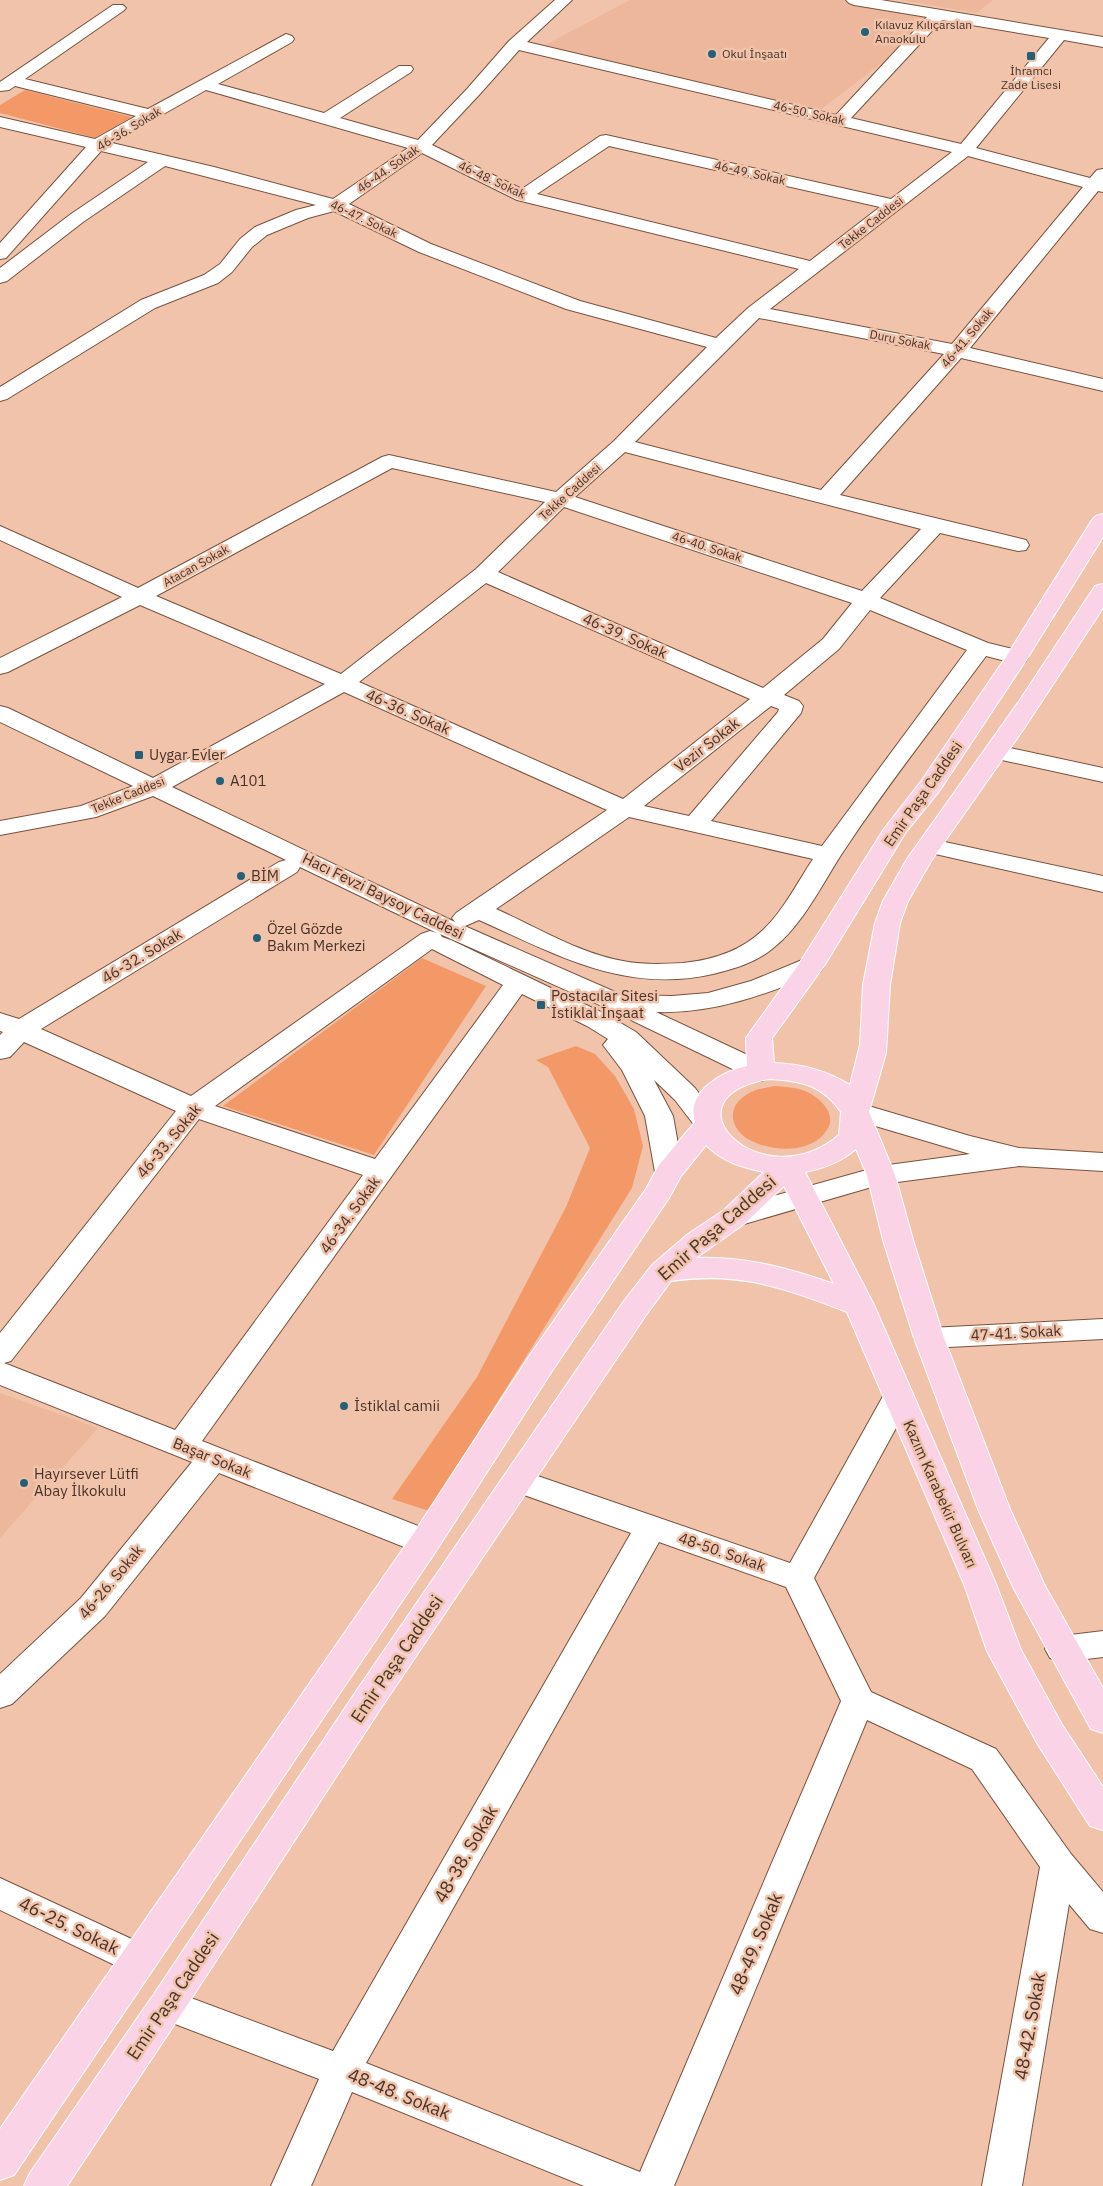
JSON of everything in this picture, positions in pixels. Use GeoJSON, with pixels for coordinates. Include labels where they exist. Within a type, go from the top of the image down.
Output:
{"type":"FeatureCollection","features":[{"type":"Feature","properties":{"kind":"main road","name":"Emir Paşa Caddesi"},"geometry":{"type":"LineString","coordinates":[[762,1072],[759,1038],[810,966],[896,829],[930,784],[1017,658],[1103,520]]}},
{"type":"Feature","properties":{"kind":"main road"},"geometry":{"type":"LineString","coordinates":[[1101,597],[902,887],[889,916],[876,994],[871,1061],[855,1111],[857,1120],[854,1133],[842,1148],[821,1160],[788,1166],[759,1162],[734,1153],[716,1139],[708,1124],[707,1108],[717,1092],[735,1079],[762,1072],[793,1072],[825,1081],[844,1094],[855,1111],[882,1175],[898,1240],[929,1338],[994,1509],[1029,1587],[1062,1649],[1103,1719]]}},
{"type":"Feature","properties":{"kind":"main road"},"geometry":{"type":"LineString","coordinates":[[0,2162],[425,1542],[541,1363],[659,1191],[669,1172],[708,1124]]}},
{"type":"Feature","properties":{"kind":"main road","name":"Emir Paşa Caddesi"},"geometry":{"type":"LineString","coordinates":[[44,2186],[167,2006],[369,1699],[635,1308],[662,1272],[698,1241],[734,1217],[788,1166]]}},
{"type":"Feature","properties":{"kind":"main road","name":"Kazım Karabekir Bulvarı"},"geometry":{"type":"LineString","coordinates":[[788,1166],[859,1305],[980,1584],[1004,1651],[1050,1733],[1103,1816]]}},
{"type":"Feature","properties":{"kind":"main road"},"geometry":{"type":"LineString","coordinates":[[662,1272],[694,1267],[734,1268],[777,1276],[859,1305]]}},
{"type":"Feature","properties":{"kind":"street","name":"46-44. Sokak"},"geometry":{"type":"LineString","coordinates":[[0,395],[148,304],[211,279],[226,268],[246,242],[261,231],[302,214],[336,205],[421,146],[473,92],[515,44],[564,0]]}},
{"type":"Feature","properties":{"kind":"street"},"geometry":{"type":"LineString","coordinates":[[854,0],[1103,42]]}},
{"type":"Feature","properties":{"kind":"street"},"geometry":{"type":"LineString","coordinates":[[6,85],[118,8]]}},
{"type":"Feature","properties":{"kind":"street"},"geometry":{"type":"LineString","coordinates":[[839,120],[938,14]]}},
{"type":"Feature","properties":{"kind":"street","name":"Tekke Caddesi"},"geometry":{"type":"LineString","coordinates":[[0,828],[87,812],[154,787],[343,683],[484,574],[560,499],[621,445],[720,344],[755,312],[965,150],[1060,35]]}},
{"type":"Feature","properties":{"kind":"street","name":"46-36. Sokak"},"geometry":{"type":"LineString","coordinates":[[0,254],[98,145],[286,39]]}},
{"type":"Feature","properties":{"kind":"street","name":"46-50. Sokak"},"geometry":{"type":"LineString","coordinates":[[515,44],[1100,182]]}},
{"type":"Feature","properties":{"kind":"street"},"geometry":{"type":"LineString","coordinates":[[327,120],[405,69]]}},
{"type":"Feature","properties":{"kind":"street"},"geometry":{"type":"LineString","coordinates":[[6,85],[151,115]]}},
{"type":"Feature","properties":{"kind":"street","name":"46-48. Sokak"},"geometry":{"type":"LineString","coordinates":[[205,85],[421,146],[522,196],[814,267]]}},
{"type":"Feature","properties":{"kind":"street","name":"46-47. Sokak"},"geometry":{"type":"LineString","coordinates":[[0,122],[275,187],[336,205],[425,248],[573,305],[720,344]]}},
{"type":"Feature","properties":{"kind":"street","name":"46-49. Sokak"},"geometry":{"type":"LineString","coordinates":[[522,196],[606,140],[894,205]]}},
{"type":"Feature","properties":{"kind":"street"},"geometry":{"type":"LineString","coordinates":[[0,277],[77,218],[164,160]]}},
{"type":"Feature","properties":{"kind":"street","name":"46-41. Sokak"},"geometry":{"type":"LineString","coordinates":[[826,498],[957,351],[1100,182]]}},
{"type":"Feature","properties":{"kind":"street","name":"Duru Sokak"},"geometry":{"type":"LineString","coordinates":[[755,312],[957,351],[1103,385]]}},
{"type":"Feature","properties":{"kind":"street"},"geometry":{"type":"LineString","coordinates":[[621,445],[1018,546]]}},
{"type":"Feature","properties":{"kind":"street","name":"46-40. Sokak"},"geometry":{"type":"LineString","coordinates":[[389,461],[560,499],[866,600],[980,648],[1017,658]]}},
{"type":"Feature","properties":{"kind":"street","name":"Atacan Sokak"},"geometry":{"type":"LineString","coordinates":[[0,667],[139,597],[389,461]]}},
{"type":"Feature","properties":{"kind":"street","name":"Vezir Sokak"},"geometry":{"type":"LineString","coordinates":[[440,934],[625,809],[766,698],[831,644],[866,600],[935,526]]}},
{"type":"Feature","properties":{"kind":"street","name":"46-36. Sokak"},"geometry":{"type":"LineString","coordinates":[[0,532],[139,597],[343,683],[625,809],[829,855]]}},
{"type":"Feature","properties":{"kind":"street","name":"46-39. Sokak"},"geometry":{"type":"LineString","coordinates":[[484,574],[766,698],[782,701],[791,706],[789,713],[695,825]]}},
{"type":"Feature","properties":{"kind":"street"},"geometry":{"type":"LineString","coordinates":[[478,910],[582,956],[614,967],[639,971],[699,969],[719,965],[750,953],[764,943],[785,920],[829,855],[980,648]]}},
{"type":"Feature","properties":{"kind":"street","name":"Hacı Fevzi Baysoy Caddesi"},"geometry":{"type":"LineString","coordinates":[[0,712],[154,787],[440,934],[518,982],[605,1010],[712,1050],[762,1072]]}},
{"type":"Feature","properties":{"kind":"street"},"geometry":{"type":"LineString","coordinates":[[996,752],[1103,775]]}},
{"type":"Feature","properties":{"kind":"street","name":"Hacı Fevzi Baysoy Caddesi"},"geometry":{"type":"LineString","coordinates":[[154,787],[288,867],[605,1010],[626,1038],[685,1094],[708,1124]]}},
{"type":"Feature","properties":{"kind":"street"},"geometry":{"type":"LineString","coordinates":[[930,846],[1103,884]]}},
{"type":"Feature","properties":{"kind":"street","name":"46-32. Sokak"},"geometry":{"type":"LineString","coordinates":[[0,1051],[10,1026],[288,867]]}},
{"type":"Feature","properties":{"kind":"street","name":"46-33. Sokak"},"geometry":{"type":"LineString","coordinates":[[0,1354],[193,1108],[440,934]]}},
{"type":"Feature","properties":{"kind":"street","name":"Hacı Fevzi Baysoy Caddesi"},"geometry":{"type":"LineString","coordinates":[[605,1010],[712,1000],[778,980],[810,966]]}},
{"type":"Feature","properties":{"kind":"street","name":"46-34. Sokak"},"geometry":{"type":"LineString","coordinates":[[181,1446],[518,982]]}},
{"type":"Feature","properties":{"kind":"street","name":"Hacı Fevzi Baysoy Caddesi"},"geometry":{"type":"LineString","coordinates":[[605,1010],[659,1116],[669,1172]]}},
{"type":"Feature","properties":{"kind":"street"},"geometry":{"type":"LineString","coordinates":[[10,1026],[193,1108],[382,1171]]}},
{"type":"Feature","properties":{"kind":"street"},"geometry":{"type":"LineString","coordinates":[[855,1111],[965,1144],[1019,1157],[1103,1162]]}},
{"type":"Feature","properties":{"kind":"street"},"geometry":{"type":"LineString","coordinates":[[734,1217],[882,1175],[1019,1157]]}},
{"type":"Feature","properties":{"kind":"street","name":"47-41. Sokak"},"geometry":{"type":"LineString","coordinates":[[929,1338],[1103,1329]]}},
{"type":"Feature","properties":{"kind":"street","name":"Başar Sokak"},"geometry":{"type":"LineString","coordinates":[[0,1373],[425,1542]]}},
{"type":"Feature","properties":{"kind":"street"},"geometry":{"type":"LineString","coordinates":[[898,1397],[798,1578],[858,1701],[984,1759],[1058,1865],[1103,1918]]}},
{"type":"Feature","properties":{"kind":"street","name":"46-26. Sokak"},"geometry":{"type":"LineString","coordinates":[[0,1695],[93,1606],[212,1458]]}},
{"type":"Feature","properties":{"kind":"street","name":"48-50. Sokak"},"geometry":{"type":"LineString","coordinates":[[518,1481],[798,1578]]}},
{"type":"Feature","properties":{"kind":"street","name":"48-38. Sokak"},"geometry":{"type":"LineString","coordinates":[[291,2186],[342,2071],[651,1527]]}},
{"type":"Feature","properties":{"kind":"street"},"geometry":{"type":"LineString","coordinates":[[1062,1649],[1103,1644]]}},
{"type":"Feature","properties":{"kind":"street","name":"48-49. Sokak"},"geometry":{"type":"LineString","coordinates":[[654,2186],[858,1701]]}},
{"type":"Feature","properties":{"kind":"street","name":"48-42. Sokak"},"geometry":{"type":"LineString","coordinates":[[1002,2186],[1058,1865]]}},
{"type":"Feature","properties":{"kind":"street","name":"46-25. Sokak"},"geometry":{"type":"LineString","coordinates":[[0,1893],[138,1959]]}},
{"type":"Feature","properties":{"kind":"street","name":"48-48. Sokak"},"geometry":{"type":"LineString","coordinates":[[167,2006],[342,2071],[630,2186]]}},
{"type":"Feature","properties":{"kind":"shaded area","name":"Okul İnşaatı"},"geometry":{"type":"Polygon","coordinates":[[[630,0],[843,0],[922,14],[925,21],[882,63],[811,117],[545,45],[630,0]]]}},
{"type":"Feature","properties":{"kind":"shaded area"},"geometry":{"type":"Polygon","coordinates":[[[900,0],[993,0],[976,13],[900,0]]]}},
{"type":"Feature","properties":{"kind":"shaded area"},"geometry":{"type":"Polygon","coordinates":[[[25,90],[132,117],[95,138],[0,113],[0,105],[25,90]]]}},
{"type":"Feature","properties":{"kind":"shaded area"},"geometry":{"type":"Polygon","coordinates":[[[422,958],[486,986],[374,1155],[223,1106],[422,958]]]}},
{"type":"Feature","properties":{"kind":"shaded area"},"geometry":{"type":"Polygon","coordinates":[[[576,1046],[595,1054],[615,1076],[634,1109],[643,1146],[632,1188],[429,1511],[392,1499],[477,1377],[566,1207],[590,1148],[548,1067],[536,1060],[576,1046]]]}},
{"type":"Feature","properties":{"kind":"shaded area"},"geometry":{"type":"Polygon","coordinates":[[[775,1086],[805,1091],[823,1103],[830,1115],[830,1121],[824,1134],[816,1141],[797,1148],[775,1148],[746,1138],[736,1128],[733,1116],[736,1105],[740,1100],[749,1093],[775,1086]]]}},
{"type":"Feature","properties":{"kind":"shaded area","name":"Hayırsever Lütfi Abay İlkokulu"},"geometry":{"type":"Polygon","coordinates":[[[0,1393],[98,1428],[0,1538],[0,1393]]]}},
{"type":"Feature","properties":{"kind":"place","name":"Kılavuz Kılıçarslan Anaokulu"},"geometry":{"type":"Point","coordinates":[865,32]}},
{"type":"Feature","properties":{"kind":"place","name":"Okul İnşaatı"},"geometry":{"type":"Point","coordinates":[712,54]}},
{"type":"Feature","properties":{"kind":"place","name":"İhramcı Zade Lisesi"},"geometry":{"type":"Point","coordinates":[1031,56]}},
{"type":"Feature","properties":{"kind":"place","name":"Uygar Evler"},"geometry":{"type":"Point","coordinates":[139,755]}},
{"type":"Feature","properties":{"kind":"place","name":"A101"},"geometry":{"type":"Point","coordinates":[220,781]}},
{"type":"Feature","properties":{"kind":"place","name":"BİM"},"geometry":{"type":"Point","coordinates":[241,876]}},
{"type":"Feature","properties":{"kind":"place","name":"Özel Gözde Bakım Merkezi"},"geometry":{"type":"Point","coordinates":[257,938]}},
{"type":"Feature","properties":{"kind":"place","name":"Postacılar Sitesi İstiklal İnşaat"},"geometry":{"type":"Point","coordinates":[541,1005]}},
{"type":"Feature","properties":{"kind":"place","name":"İstiklal camii"},"geometry":{"type":"Point","coordinates":[344,1406]}},
{"type":"Feature","properties":{"kind":"place","name":"Hayırsever Lütfi Abay İlkokulu"},"geometry":{"type":"Point","coordinates":[24,1483]}}]}
